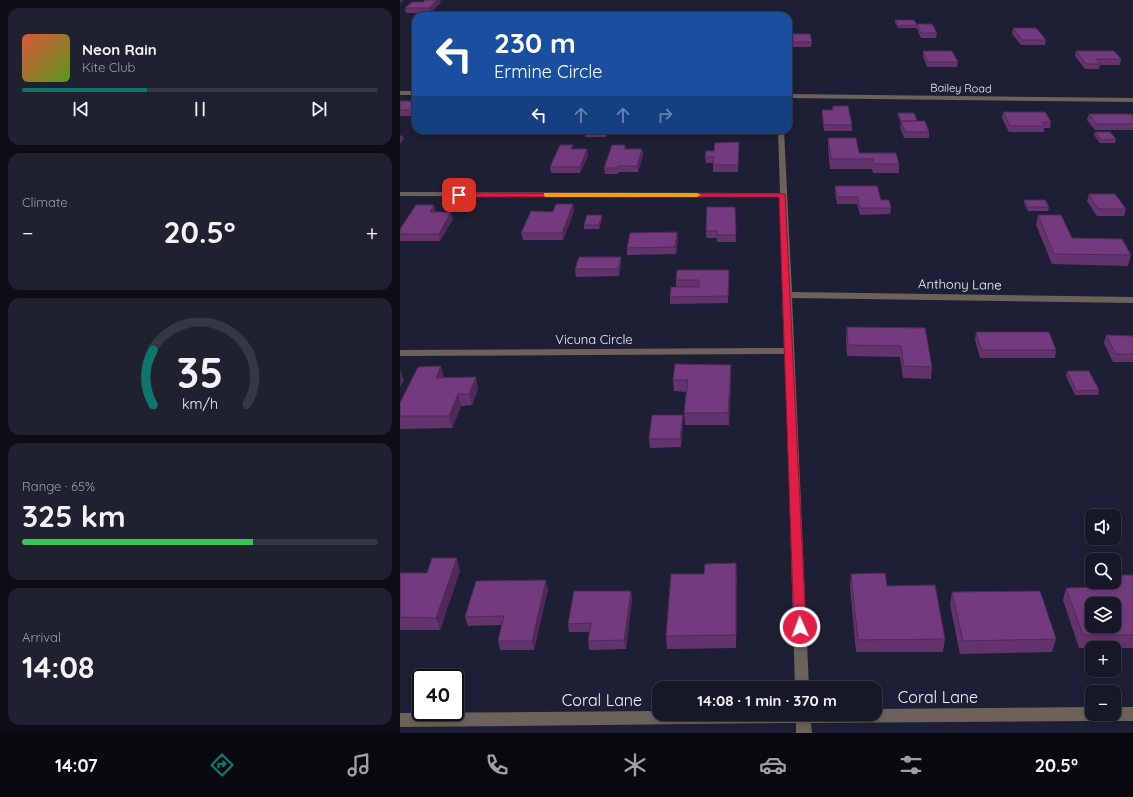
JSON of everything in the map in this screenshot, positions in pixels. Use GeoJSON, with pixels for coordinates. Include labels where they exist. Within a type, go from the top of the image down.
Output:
{"type":"FeatureCollection","features":[{"type":"Feature","properties":{"kind":"street"},"geometry":{"type":"LineString","coordinates":[[400,93],[412,93]]}},
{"type":"Feature","properties":{"kind":"street","name":"Bailey Road"},"geometry":{"type":"LineString","coordinates":[[792,96],[1133,100]]}},
{"type":"Feature","properties":{"kind":"street"},"geometry":{"type":"LineString","coordinates":[[781,134],[782,195],[802,681]]}},
{"type":"Feature","properties":{"kind":"street"},"geometry":{"type":"LineString","coordinates":[[400,194],[782,195]]}},
{"type":"Feature","properties":{"kind":"street","name":"Anthony Lane"},"geometry":{"type":"LineString","coordinates":[[786,295],[1133,300]]}},
{"type":"Feature","properties":{"kind":"street","name":"Vicuna Circle"},"geometry":{"type":"LineString","coordinates":[[400,353],[789,351]]}},
{"type":"Feature","properties":{"kind":"street","name":"Coral Lane"},"geometry":{"type":"LineString","coordinates":[[882,715],[1085,714]]}},
{"type":"Feature","properties":{"kind":"street"},"geometry":{"type":"LineString","coordinates":[[1121,714],[1133,714]]}},
{"type":"Feature","properties":{"kind":"street","name":"Coral Lane"},"geometry":{"type":"LineString","coordinates":[[400,720],[652,717]]}},
{"type":"Feature","properties":{"kind":"street"},"geometry":{"type":"LineString","coordinates":[[803,721],[804,733]]}},
{"type":"Feature","properties":{"kind":"building"},"geometry":{"type":"Polygon","coordinates":[[[425,0],[437,0],[429,8],[405,8],[412,2],[423,2],[425,0]]]}},
{"type":"Feature","properties":{"kind":"building"},"geometry":{"type":"Polygon","coordinates":[[[895,20],[914,20],[917,25],[898,26],[895,20]]]}},
{"type":"Feature","properties":{"kind":"building"},"geometry":{"type":"Polygon","coordinates":[[[917,24],[932,24],[937,33],[921,33],[917,24]]]}},
{"type":"Feature","properties":{"kind":"building"},"geometry":{"type":"Polygon","coordinates":[[[1013,28],[1036,28],[1046,40],[1022,40],[1013,28]]]}},
{"type":"Feature","properties":{"kind":"building"},"geometry":{"type":"Polygon","coordinates":[[[792,34],[810,34],[812,42],[793,42],[792,34]]]}},
{"type":"Feature","properties":{"kind":"building"},"geometry":{"type":"Polygon","coordinates":[[[923,51],[952,51],[958,62],[928,62],[923,51]]]}},
{"type":"Feature","properties":{"kind":"building"},"geometry":{"type":"Polygon","coordinates":[[[1076,51],[1114,51],[1121,59],[1096,59],[1100,64],[1086,64],[1076,51]]]}},
{"type":"Feature","properties":{"kind":"building"},"geometry":{"type":"Polygon","coordinates":[[[400,101],[412,101],[412,110],[400,110],[400,101]]]}},
{"type":"Feature","properties":{"kind":"building"},"geometry":{"type":"Polygon","coordinates":[[[833,106],[848,106],[852,125],[824,125],[822,110],[833,110],[833,106]]]}},
{"type":"Feature","properties":{"kind":"building"},"geometry":{"type":"Polygon","coordinates":[[[1003,112],[1045,112],[1051,122],[1042,122],[1045,126],[1010,126],[1003,112]]]}},
{"type":"Feature","properties":{"kind":"building"},"geometry":{"type":"Polygon","coordinates":[[[898,113],[914,113],[917,121],[901,121],[898,113]]]}},
{"type":"Feature","properties":{"kind":"building"},"geometry":{"type":"Polygon","coordinates":[[[1089,114],[1132,114],[1133,124],[1096,124],[1089,114]]]}},
{"type":"Feature","properties":{"kind":"building"},"geometry":{"type":"Polygon","coordinates":[[[901,121],[925,121],[929,132],[905,132],[901,121]]]}},
{"type":"Feature","properties":{"kind":"building"},"geometry":{"type":"Polygon","coordinates":[[[1095,132],[1110,132],[1116,139],[1101,140],[1095,132]]]}},
{"type":"Feature","properties":{"kind":"building"},"geometry":{"type":"Polygon","coordinates":[[[828,138],[856,138],[859,153],[896,153],[899,164],[874,164],[873,159],[831,159],[828,138]]]}},
{"type":"Feature","properties":{"kind":"building"},"geometry":{"type":"Polygon","coordinates":[[[739,142],[738,165],[713,165],[714,157],[705,157],[706,151],[714,151],[715,143],[739,142]]]}},
{"type":"Feature","properties":{"kind":"building"},"geometry":{"type":"Polygon","coordinates":[[[560,145],[573,145],[571,149],[587,149],[580,167],[550,167],[560,145]]]}},
{"type":"Feature","properties":{"kind":"building"},"geometry":{"type":"Polygon","coordinates":[[[612,145],[625,145],[624,149],[642,149],[637,166],[604,168],[612,145]]]}},
{"type":"Feature","properties":{"kind":"building"},"geometry":{"type":"Polygon","coordinates":[[[835,186],[877,186],[881,200],[889,200],[891,208],[860,208],[858,197],[837,197],[835,186]]]}},
{"type":"Feature","properties":{"kind":"building"},"geometry":{"type":"Polygon","coordinates":[[[1089,194],[1115,194],[1126,209],[1098,209],[1089,194]]]}},
{"type":"Feature","properties":{"kind":"building"},"geometry":{"type":"Polygon","coordinates":[[[1024,200],[1045,200],[1049,207],[1028,207],[1024,200]]]}},
{"type":"Feature","properties":{"kind":"building"},"geometry":{"type":"Polygon","coordinates":[[[556,204],[573,204],[562,233],[521,233],[531,211],[553,212],[556,204]]]}},
{"type":"Feature","properties":{"kind":"building"},"geometry":{"type":"Polygon","coordinates":[[[416,205],[434,205],[430,212],[451,212],[439,234],[400,234],[400,229],[416,205]]]}},
{"type":"Feature","properties":{"kind":"building"},"geometry":{"type":"Polygon","coordinates":[[[707,207],[735,207],[736,235],[717,235],[717,231],[706,231],[707,207]]]}},
{"type":"Feature","properties":{"kind":"building"},"geometry":{"type":"Polygon","coordinates":[[[587,215],[602,215],[599,225],[584,225],[587,215]]]}},
{"type":"Feature","properties":{"kind":"building"},"geometry":{"type":"Polygon","coordinates":[[[1038,215],[1061,215],[1072,238],[1122,239],[1131,255],[1054,254],[1038,215]]]}},
{"type":"Feature","properties":{"kind":"building"},"geometry":{"type":"Polygon","coordinates":[[[677,232],[675,247],[627,248],[630,233],[677,232]]]}},
{"type":"Feature","properties":{"kind":"building"},"geometry":{"type":"Polygon","coordinates":[[[579,257],[621,257],[618,269],[575,269],[579,257]]]}},
{"type":"Feature","properties":{"kind":"building"},"geometry":{"type":"Polygon","coordinates":[[[677,270],[729,270],[728,296],[670,297],[671,287],[699,287],[699,280],[676,280],[677,270]]]}},
{"type":"Feature","properties":{"kind":"building"},"geometry":{"type":"Polygon","coordinates":[[[847,327],[925,328],[932,367],[904,366],[901,346],[848,345],[847,327]]]}},
{"type":"Feature","properties":{"kind":"building"},"geometry":{"type":"Polygon","coordinates":[[[976,332],[1049,332],[1056,350],[981,350],[976,332]]]}},
{"type":"Feature","properties":{"kind":"building"},"geometry":{"type":"Polygon","coordinates":[[[1106,335],[1133,336],[1133,354],[1116,354],[1106,335]]]}},
{"type":"Feature","properties":{"kind":"building"},"geometry":{"type":"Polygon","coordinates":[[[675,364],[731,365],[728,413],[684,413],[688,380],[673,380],[675,364]]]}},
{"type":"Feature","properties":{"kind":"building"},"geometry":{"type":"Polygon","coordinates":[[[441,366],[436,378],[476,377],[469,394],[458,394],[449,416],[400,416],[400,403],[418,367],[441,366]]]}},
{"type":"Feature","properties":{"kind":"building"},"geometry":{"type":"Polygon","coordinates":[[[1067,371],[1089,371],[1099,390],[1076,391],[1067,371]]]}},
{"type":"Feature","properties":{"kind":"building"},"geometry":{"type":"Polygon","coordinates":[[[652,415],[683,415],[680,439],[649,439],[652,415]]]}},
{"type":"Feature","properties":{"kind":"building"},"geometry":{"type":"Polygon","coordinates":[[[432,558],[457,558],[436,618],[400,617],[400,573],[427,573],[432,558]]]}},
{"type":"Feature","properties":{"kind":"building"},"geometry":{"type":"Polygon","coordinates":[[[736,563],[736,635],[666,636],[671,574],[704,574],[705,564],[736,563]]]}},
{"type":"Feature","properties":{"kind":"building"},"geometry":{"type":"Polygon","coordinates":[[[885,573],[887,586],[935,585],[945,639],[858,640],[851,574],[885,573]]]}},
{"type":"Feature","properties":{"kind":"building"},"geometry":{"type":"Polygon","coordinates":[[[1121,575],[1133,575],[1133,635],[1083,635],[1066,588],[1121,589],[1121,575]]]}},
{"type":"Feature","properties":{"kind":"building"},"geometry":{"type":"Polygon","coordinates":[[[546,580],[532,641],[498,641],[504,616],[465,617],[476,581],[546,580]]]}},
{"type":"Feature","properties":{"kind":"building"},"geometry":{"type":"Polygon","coordinates":[[[574,591],[631,591],[624,640],[588,641],[591,623],[568,624],[574,591]]]}},
{"type":"Feature","properties":{"kind":"building"},"geometry":{"type":"Polygon","coordinates":[[[1040,591],[1056,639],[963,641],[952,592],[1040,591]]]}},
{"type":"Feature","properties":{"kind":"slow traffic"},"geometry":{"type":"LineString","coordinates":[[546,195],[697,195]]}},
{"type":"Feature","properties":{"kind":"route"},"geometry":{"type":"LineString","coordinates":[[459,195],[782,195],[800,627]]}}]}
